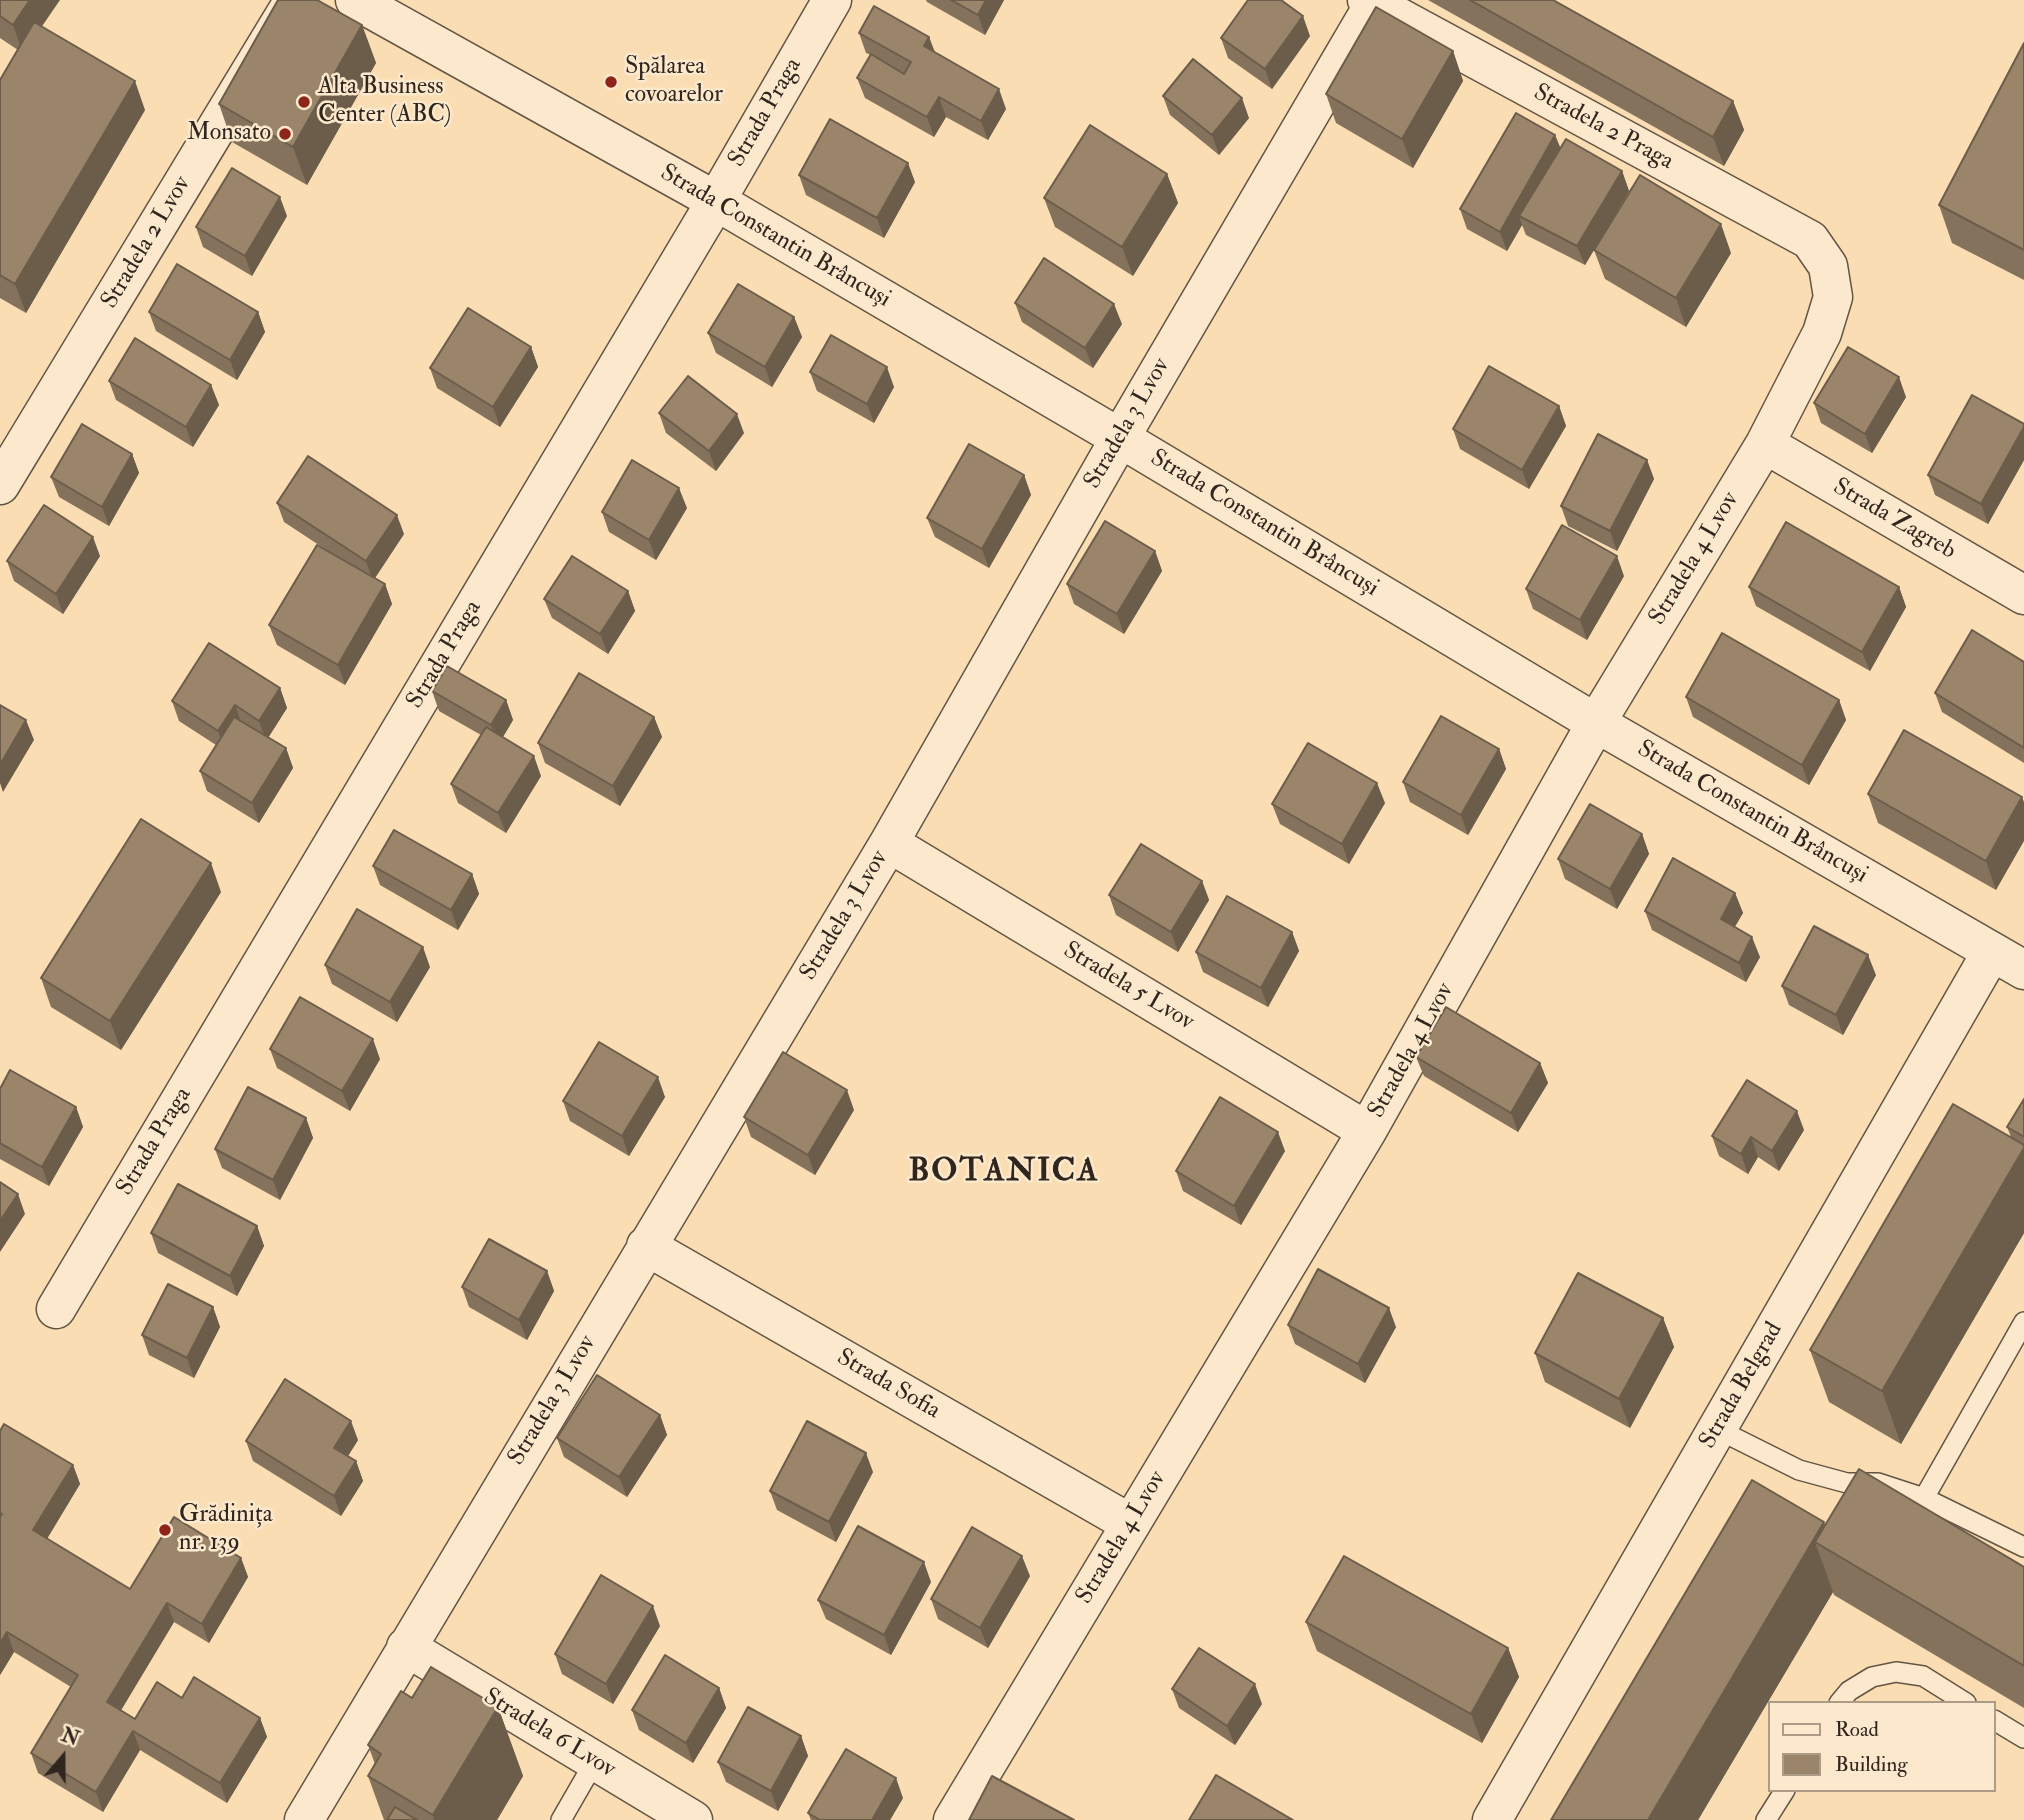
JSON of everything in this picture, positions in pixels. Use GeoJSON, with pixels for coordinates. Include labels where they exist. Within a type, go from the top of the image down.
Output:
{"type":"FeatureCollection","features":[{"type":"Feature","properties":{"kind":"street","name":"Stradela 2 Lvov"},"geometry":{"type":"LineString","coordinates":[[0,485],[294,0]]}},
{"type":"Feature","properties":{"kind":"street","name":"Strada Constantin Brâncuși"},"geometry":{"type":"LineString","coordinates":[[355,0],[716,201],[1120,438],[1596,723],[2014,961]]}},
{"type":"Feature","properties":{"kind":"street","name":"Strada Praga"},"geometry":{"type":"LineString","coordinates":[[55,1309],[716,201],[832,0]]}},
{"type":"Feature","properties":{"kind":"street","name":"Stradela 2 Praga"},"geometry":{"type":"LineString","coordinates":[[1371,2],[1810,240],[1828,266]]}},
{"type":"Feature","properties":{"kind":"street","name":"Stradela 3 Lvov"},"geometry":{"type":"LineString","coordinates":[[304,1820],[889,844],[1371,2]]}},
{"type":"Feature","properties":{"kind":"street","name":"Stradela 4 Lvov"},"geometry":{"type":"LineString","coordinates":[[953,1820],[1367,1131],[1596,723],[1765,444],[1822,334],[1833,297],[1828,266]]}},
{"type":"Feature","properties":{"kind":"street","name":"Strada Zagreb"},"geometry":{"type":"LineString","coordinates":[[1765,444],[2024,595]]}},
{"type":"Feature","properties":{"kind":"street","name":"Stradela 5 Lvov"},"geometry":{"type":"LineString","coordinates":[[889,844],[1367,1131]]}},
{"type":"Feature","properties":{"kind":"street","name":"Strada Belgrad"},"geometry":{"type":"LineString","coordinates":[[1492,1820],[1717,1429],[2014,961]]}},
{"type":"Feature","properties":{"kind":"street","name":"Strada Sofia"},"geometry":{"type":"LineString","coordinates":[[646,1246],[1131,1524]]}},
{"type":"Feature","properties":{"kind":"street","name":"Stradela 6 Lvov"},"geometry":{"type":"LineString","coordinates":[[406,1647],[693,1820]]}},
{"type":"Feature","properties":{"kind":"lane"},"geometry":{"type":"LineString","coordinates":[[1924,1498],[2024,1322]]}},
{"type":"Feature","properties":{"kind":"lane"},"geometry":{"type":"LineString","coordinates":[[1717,1429],[1799,1470],[1847,1483],[1878,1483],[1924,1498],[2024,1547]]}},
{"type":"Feature","properties":{"kind":"lane"},"geometry":{"type":"LineString","coordinates":[[1841,1701],[1849,1691],[1872,1677],[1896,1672],[1923,1676],[1963,1701]]}},
{"type":"Feature","properties":{"kind":"lane"},"geometry":{"type":"LineString","coordinates":[[1996,1721],[2024,1738]]}},
{"type":"Feature","properties":{"kind":"lane"},"geometry":{"type":"LineString","coordinates":[[561,1820],[596,1761]]}},
{"type":"Feature","properties":{"kind":"lane"},"geometry":{"type":"LineString","coordinates":[[1766,1820],[1784,1792]]}},
{"type":"Feature","properties":{"kind":"building"},"geometry":{"type":"Polygon","coordinates":[[[0,0],[30,0],[13,25],[0,16],[0,0]]]}},
{"type":"Feature","properties":{"kind":"building"},"geometry":{"type":"Polygon","coordinates":[[[278,0],[317,0],[362,25],[293,147],[219,104],[278,0]]]}},
{"type":"Feature","properties":{"kind":"building"},"geometry":{"type":"Polygon","coordinates":[[[951,0],[986,0],[978,15],[951,0]]]}},
{"type":"Feature","properties":{"kind":"building"},"geometry":{"type":"Polygon","coordinates":[[[1248,0],[1281,0],[1303,16],[1265,69],[1221,38],[1248,0]]]}},
{"type":"Feature","properties":{"kind":"building"},"geometry":{"type":"Polygon","coordinates":[[[1470,0],[1553,0],[1733,101],[1713,137],[1470,0]]]}},
{"type":"Feature","properties":{"kind":"building"},"geometry":{"type":"Polygon","coordinates":[[[874,6],[929,37],[924,46],[999,89],[981,121],[939,97],[927,117],[857,78],[871,54],[904,74],[911,62],[859,33],[874,6]]]}},
{"type":"Feature","properties":{"kind":"building"},"geometry":{"type":"Polygon","coordinates":[[[1376,7],[1453,51],[1402,139],[1326,94],[1376,7]]]}},
{"type":"Feature","properties":{"kind":"building"},"geometry":{"type":"Polygon","coordinates":[[[34,22],[135,81],[15,284],[0,275],[0,80],[34,22]]]}},
{"type":"Feature","properties":{"kind":"building"},"geometry":{"type":"Polygon","coordinates":[[[2024,43],[2024,250],[1939,205],[2024,43]]]}},
{"type":"Feature","properties":{"kind":"building"},"geometry":{"type":"Polygon","coordinates":[[[1193,59],[1242,98],[1212,135],[1163,96],[1193,59]]]}},
{"type":"Feature","properties":{"kind":"building"},"geometry":{"type":"Polygon","coordinates":[[[1516,113],[1555,135],[1500,232],[1460,209],[1516,113]]]}},
{"type":"Feature","properties":{"kind":"building"},"geometry":{"type":"Polygon","coordinates":[[[830,119],[908,163],[877,218],[799,175],[830,119]]]}},
{"type":"Feature","properties":{"kind":"building"},"geometry":{"type":"Polygon","coordinates":[[[1090,125],[1167,174],[1122,247],[1044,198],[1090,125]]]}},
{"type":"Feature","properties":{"kind":"building"},"geometry":{"type":"Polygon","coordinates":[[[1566,139],[1622,171],[1577,246],[1519,216],[1566,139]]]}},
{"type":"Feature","properties":{"kind":"building"},"geometry":{"type":"Polygon","coordinates":[[[232,168],[280,197],[245,256],[196,227],[232,168]]]}},
{"type":"Feature","properties":{"kind":"building"},"geometry":{"type":"Polygon","coordinates":[[[1640,175],[1721,224],[1676,298],[1594,250],[1640,175]]]}},
{"type":"Feature","properties":{"kind":"building"},"geometry":{"type":"Polygon","coordinates":[[[1044,258],[1114,304],[1085,348],[1015,303],[1044,258]]]}},
{"type":"Feature","properties":{"kind":"building"},"geometry":{"type":"Polygon","coordinates":[[[177,264],[258,312],[230,360],[149,312],[177,264]]]}},
{"type":"Feature","properties":{"kind":"building"},"geometry":{"type":"Polygon","coordinates":[[[738,284],[794,317],[765,367],[708,333],[738,284]]]}},
{"type":"Feature","properties":{"kind":"building"},"geometry":{"type":"Polygon","coordinates":[[[468,308],[531,347],[493,407],[430,368],[468,308]]]}},
{"type":"Feature","properties":{"kind":"building"},"geometry":{"type":"Polygon","coordinates":[[[831,335],[887,367],[867,404],[810,372],[831,335]]]}},
{"type":"Feature","properties":{"kind":"building"},"geometry":{"type":"Polygon","coordinates":[[[135,338],[211,385],[186,427],[109,381],[135,338]]]}},
{"type":"Feature","properties":{"kind":"building"},"geometry":{"type":"Polygon","coordinates":[[[1848,347],[1899,377],[1865,434],[1814,403],[1848,347]]]}},
{"type":"Feature","properties":{"kind":"building"},"geometry":{"type":"Polygon","coordinates":[[[1489,366],[1559,406],[1522,470],[1453,429],[1489,366]]]}},
{"type":"Feature","properties":{"kind":"building"},"geometry":{"type":"Polygon","coordinates":[[[688,376],[737,414],[709,451],[659,413],[688,376]]]}},
{"type":"Feature","properties":{"kind":"building"},"geometry":{"type":"Polygon","coordinates":[[[1972,395],[2024,424],[1981,504],[1928,475],[1972,395]]]}},
{"type":"Feature","properties":{"kind":"building"},"geometry":{"type":"Polygon","coordinates":[[[82,424],[132,454],[102,507],[51,477],[82,424]]]}},
{"type":"Feature","properties":{"kind":"building"},"geometry":{"type":"Polygon","coordinates":[[[1598,434],[1647,460],[1610,531],[1561,506],[1598,434]]]}},
{"type":"Feature","properties":{"kind":"building"},"geometry":{"type":"Polygon","coordinates":[[[969,444],[1024,475],[982,549],[927,518],[969,444]]]}},
{"type":"Feature","properties":{"kind":"building"},"geometry":{"type":"Polygon","coordinates":[[[308,456],[397,515],[366,561],[277,503],[308,456]]]}},
{"type":"Feature","properties":{"kind":"building"},"geometry":{"type":"Polygon","coordinates":[[[632,460],[679,488],[649,540],[602,512],[632,460]]]}},
{"type":"Feature","properties":{"kind":"building"},"geometry":{"type":"Polygon","coordinates":[[[44,505],[93,537],[56,594],[7,561],[44,505]]]}},
{"type":"Feature","properties":{"kind":"building"},"geometry":{"type":"Polygon","coordinates":[[[1105,521],[1155,551],[1117,614],[1067,584],[1105,521]]]}},
{"type":"Feature","properties":{"kind":"building"},"geometry":{"type":"Polygon","coordinates":[[[1786,522],[1899,587],[1862,652],[1749,587],[1786,522]]]}},
{"type":"Feature","properties":{"kind":"building"},"geometry":{"type":"Polygon","coordinates":[[[1562,525],[1617,556],[1580,620],[1526,589],[1562,525]]]}},
{"type":"Feature","properties":{"kind":"building"},"geometry":{"type":"Polygon","coordinates":[[[317,545],[385,584],[338,665],[269,625],[317,545]]]}},
{"type":"Feature","properties":{"kind":"building"},"geometry":{"type":"Polygon","coordinates":[[[572,556],[628,591],[600,634],[544,599],[572,556]]]}},
{"type":"Feature","properties":{"kind":"building"},"geometry":{"type":"Polygon","coordinates":[[[1972,630],[2024,662],[2024,748],[1935,693],[1972,630]]]}},
{"type":"Feature","properties":{"kind":"building"},"geometry":{"type":"Polygon","coordinates":[[[1722,633],[1839,700],[1802,765],[1686,697],[1722,633]]]}},
{"type":"Feature","properties":{"kind":"building"},"geometry":{"type":"Polygon","coordinates":[[[209,643],[280,688],[259,721],[235,705],[218,731],[172,701],[209,643]]]}},
{"type":"Feature","properties":{"kind":"building"},"geometry":{"type":"Polygon","coordinates":[[[447,666],[506,700],[491,725],[432,691],[447,666]]]}},
{"type":"Feature","properties":{"kind":"building"},"geometry":{"type":"Polygon","coordinates":[[[579,673],[654,717],[613,786],[538,743],[579,673]]]}},
{"type":"Feature","properties":{"kind":"building"},"geometry":{"type":"Polygon","coordinates":[[[0,705],[26,720],[0,765],[0,705]]]}},
{"type":"Feature","properties":{"kind":"building"},"geometry":{"type":"Polygon","coordinates":[[[1441,716],[1499,749],[1461,815],[1403,782],[1441,716]]]}},
{"type":"Feature","properties":{"kind":"building"},"geometry":{"type":"Polygon","coordinates":[[[234,717],[286,748],[252,803],[200,771],[234,717]]]}},
{"type":"Feature","properties":{"kind":"building"},"geometry":{"type":"Polygon","coordinates":[[[486,727],[534,756],[498,813],[451,784],[486,727]]]}},
{"type":"Feature","properties":{"kind":"building"},"geometry":{"type":"Polygon","coordinates":[[[1904,730],[2022,797],[1986,861],[1868,794],[1904,730]]]}},
{"type":"Feature","properties":{"kind":"building"},"geometry":{"type":"Polygon","coordinates":[[[1308,743],[1377,783],[1342,844],[1272,804],[1308,743]]]}},
{"type":"Feature","properties":{"kind":"building"},"geometry":{"type":"Polygon","coordinates":[[[1590,804],[1642,834],[1610,889],[1558,859],[1590,804]]]}},
{"type":"Feature","properties":{"kind":"building"},"geometry":{"type":"Polygon","coordinates":[[[141,819],[211,863],[110,1021],[41,978],[141,819]]]}},
{"type":"Feature","properties":{"kind":"building"},"geometry":{"type":"Polygon","coordinates":[[[394,830],[472,874],[451,910],[373,866],[394,830]]]}},
{"type":"Feature","properties":{"kind":"building"},"geometry":{"type":"Polygon","coordinates":[[[1141,844],[1202,881],[1171,932],[1109,895],[1141,844]]]}},
{"type":"Feature","properties":{"kind":"building"},"geometry":{"type":"Polygon","coordinates":[[[1673,858],[1735,893],[1721,919],[1752,937],[1739,963],[1645,911],[1673,858]]]}},
{"type":"Feature","properties":{"kind":"building"},"geometry":{"type":"Polygon","coordinates":[[[1227,896],[1292,932],[1261,988],[1196,952],[1227,896]]]}},
{"type":"Feature","properties":{"kind":"building"},"geometry":{"type":"Polygon","coordinates":[[[357,909],[423,947],[390,1002],[325,965],[357,909]]]}},
{"type":"Feature","properties":{"kind":"building"},"geometry":{"type":"Polygon","coordinates":[[[1814,926],[1868,955],[1836,1015],[1782,986],[1814,926]]]}},
{"type":"Feature","properties":{"kind":"building"},"geometry":{"type":"Polygon","coordinates":[[[300,997],[373,1039],[342,1091],[270,1049],[300,997]]]}},
{"type":"Feature","properties":{"kind":"building"},"geometry":{"type":"Polygon","coordinates":[[[1446,1007],[1540,1063],[1511,1113],[1416,1057],[1446,1007]]]}},
{"type":"Feature","properties":{"kind":"building"},"geometry":{"type":"Polygon","coordinates":[[[599,1042],[658,1077],[622,1136],[563,1101],[599,1042]]]}},
{"type":"Feature","properties":{"kind":"building"},"geometry":{"type":"Polygon","coordinates":[[[783,1052],[847,1090],[808,1155],[744,1117],[783,1052]]]}},
{"type":"Feature","properties":{"kind":"building"},"geometry":{"type":"Polygon","coordinates":[[[10,1070],[76,1107],[42,1167],[0,1143],[0,1089],[10,1070]]]}},
{"type":"Feature","properties":{"kind":"building"},"geometry":{"type":"Polygon","coordinates":[[[1747,1080],[1797,1111],[1772,1151],[1751,1137],[1741,1154],[1712,1136],[1747,1080]]]}},
{"type":"Feature","properties":{"kind":"building"},"geometry":{"type":"Polygon","coordinates":[[[248,1087],[306,1118],[273,1180],[215,1149],[248,1087]]]}},
{"type":"Feature","properties":{"kind":"building"},"geometry":{"type":"Polygon","coordinates":[[[1220,1097],[1278,1132],[1234,1206],[1176,1171],[1220,1097]]]}},
{"type":"Feature","properties":{"kind":"building"},"geometry":{"type":"Polygon","coordinates":[[[2024,1099],[2024,1137],[2007,1127],[2024,1099]]]}},
{"type":"Feature","properties":{"kind":"building"},"geometry":{"type":"Polygon","coordinates":[[[1953,1104],[2024,1145],[2024,1148],[1882,1391],[1810,1350],[1953,1104]]]}},
{"type":"Feature","properties":{"kind":"building"},"geometry":{"type":"Polygon","coordinates":[[[0,1182],[18,1194],[0,1221],[0,1182]]]}},
{"type":"Feature","properties":{"kind":"building"},"geometry":{"type":"Polygon","coordinates":[[[178,1184],[257,1226],[230,1276],[151,1233],[178,1184]]]}},
{"type":"Feature","properties":{"kind":"building"},"geometry":{"type":"Polygon","coordinates":[[[489,1239],[547,1271],[519,1320],[462,1287],[489,1239]]]}},
{"type":"Feature","properties":{"kind":"building"},"geometry":{"type":"Polygon","coordinates":[[[1318,1269],[1389,1308],[1358,1364],[1288,1325],[1318,1269]]]}},
{"type":"Feature","properties":{"kind":"building"},"geometry":{"type":"Polygon","coordinates":[[[1578,1273],[1663,1318],[1619,1399],[1535,1353],[1578,1273]]]}},
{"type":"Feature","properties":{"kind":"building"},"geometry":{"type":"Polygon","coordinates":[[[168,1284],[213,1307],[187,1358],[142,1335],[168,1284]]]}},
{"type":"Feature","properties":{"kind":"building"},"geometry":{"type":"Polygon","coordinates":[[[597,1375],[660,1415],[619,1477],[557,1438],[597,1375]]]}},
{"type":"Feature","properties":{"kind":"building"},"geometry":{"type":"Polygon","coordinates":[[[285,1379],[351,1421],[334,1448],[356,1461],[334,1496],[246,1441],[285,1379]]]}},
{"type":"Feature","properties":{"kind":"building"},"geometry":{"type":"Polygon","coordinates":[[[807,1421],[866,1453],[829,1522],[770,1491],[807,1421]]]}},
{"type":"Feature","properties":{"kind":"building"},"geometry":{"type":"Polygon","coordinates":[[[4,1424],[73,1465],[33,1530],[130,1589],[174,1517],[241,1558],[202,1624],[167,1603],[107,1702],[135,1719],[157,1682],[182,1698],[194,1677],[260,1718],[220,1783],[133,1731],[96,1792],[31,1753],[78,1675],[7,1632],[0,1643],[0,1431],[4,1424]]]}},
{"type":"Feature","properties":{"kind":"building"},"geometry":{"type":"Polygon","coordinates":[[[1859,1469],[2024,1567],[2024,1666],[1815,1542],[1859,1469]]]}},
{"type":"Feature","properties":{"kind":"building"},"geometry":{"type":"Polygon","coordinates":[[[1752,1480],[1824,1522],[1648,1820],[1551,1820],[1752,1480]]]}},
{"type":"Feature","properties":{"kind":"building"},"geometry":{"type":"Polygon","coordinates":[[[858,1526],[924,1562],[884,1635],[818,1600],[858,1526]]]}},
{"type":"Feature","properties":{"kind":"building"},"geometry":{"type":"Polygon","coordinates":[[[972,1527],[1022,1556],[980,1628],[931,1599],[972,1527]]]}},
{"type":"Feature","properties":{"kind":"building"},"geometry":{"type":"Polygon","coordinates":[[[1344,1556],[1508,1648],[1471,1714],[1306,1622],[1344,1556]]]}},
{"type":"Feature","properties":{"kind":"building"},"geometry":{"type":"Polygon","coordinates":[[[601,1575],[653,1606],[606,1684],[555,1654],[601,1575]]]}},
{"type":"Feature","properties":{"kind":"building"},"geometry":{"type":"Polygon","coordinates":[[[1199,1648],[1255,1684],[1227,1726],[1172,1689],[1199,1648]]]}},
{"type":"Feature","properties":{"kind":"building"},"geometry":{"type":"Polygon","coordinates":[[[665,1655],[719,1688],[686,1743],[632,1710],[665,1655]]]}},
{"type":"Feature","properties":{"kind":"building"},"geometry":{"type":"Polygon","coordinates":[[[431,1667],[498,1707],[433,1815],[368,1776],[381,1754],[368,1745],[401,1691],[412,1698],[431,1667]]]}},
{"type":"Feature","properties":{"kind":"building"},"geometry":{"type":"Polygon","coordinates":[[[748,1707],[801,1736],[771,1791],[718,1762],[748,1707]]]}},
{"type":"Feature","properties":{"kind":"building"},"geometry":{"type":"Polygon","coordinates":[[[846,1749],[896,1778],[872,1820],[820,1820],[808,1813],[846,1749]]]}},
{"type":"Feature","properties":{"kind":"building"},"geometry":{"type":"Polygon","coordinates":[[[1216,1775],[1293,1820],[1189,1820],[1216,1775]]]}},
{"type":"Feature","properties":{"kind":"building"},"geometry":{"type":"Polygon","coordinates":[[[992,1776],[1074,1820],[969,1820],[992,1776]]]}},
{"type":"Feature","properties":{"kind":"building"},"geometry":{"type":"Polygon","coordinates":[[[395,1807],[417,1820],[387,1820],[395,1807]]]}},
{"type":"Feature","properties":{"kind":"place","name":"Spălarea covoarelor"},"geometry":{"type":"Point","coordinates":[611,82]}},
{"type":"Feature","properties":{"kind":"place","name":"Alta Business Center (ABC)"},"geometry":{"type":"Point","coordinates":[304,102]}},
{"type":"Feature","properties":{"kind":"place","name":"Monsato"},"geometry":{"type":"Point","coordinates":[285,134]}},
{"type":"Feature","properties":{"kind":"place","name":"Grădinița nr. 139"},"geometry":{"type":"Point","coordinates":[165,1530]}},
{"type":"Feature","properties":{"kind":"district","name":"BOTANICA"},"geometry":{"type":"Point","coordinates":[1004,1173]}}]}
